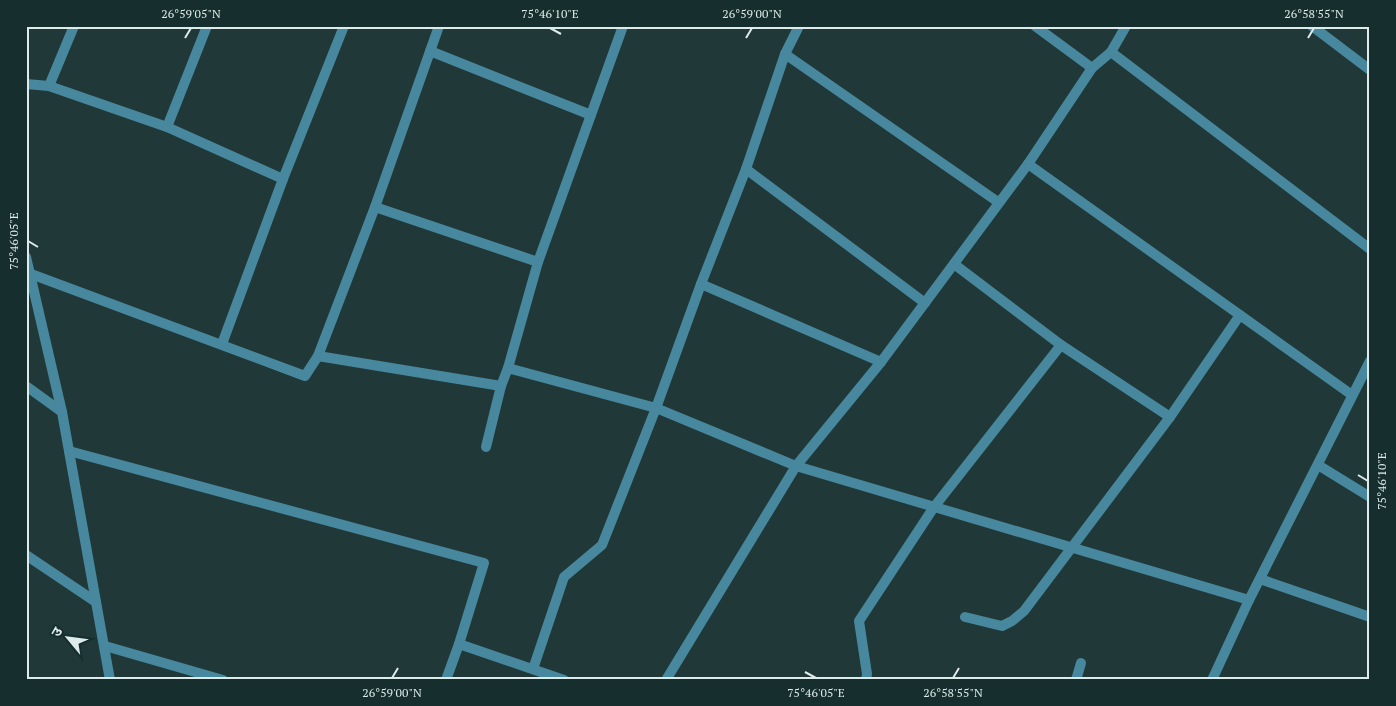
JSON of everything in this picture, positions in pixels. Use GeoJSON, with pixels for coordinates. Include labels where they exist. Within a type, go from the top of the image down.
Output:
{"type":"FeatureCollection","features":[{"type":"Feature","properties":{"kind":"street"},"geometry":{"type":"LineString","coordinates":[[49,86],[74,26]]}},
{"type":"Feature","properties":{"kind":"street"},"geometry":{"type":"LineString","coordinates":[[167,127],[207,26]]}},
{"type":"Feature","properties":{"kind":"street"},"geometry":{"type":"LineString","coordinates":[[222,344],[283,179],[344,26]]}},
{"type":"Feature","properties":{"kind":"street"},"geometry":{"type":"LineString","coordinates":[[28,274],[305,376],[318,356],[375,207],[439,26]]}},
{"type":"Feature","properties":{"kind":"street"},"geometry":{"type":"LineString","coordinates":[[486,447],[501,386],[508,368],[538,262],[623,26]]}},
{"type":"Feature","properties":{"kind":"street"},"geometry":{"type":"LineString","coordinates":[[533,669],[564,577],[602,545],[746,170],[786,54],[800,26]]}},
{"type":"Feature","properties":{"kind":"street"},"geometry":{"type":"LineString","coordinates":[[1035,26],[1092,68]]}},
{"type":"Feature","properties":{"kind":"street"},"geometry":{"type":"LineString","coordinates":[[666,680],[796,466],[881,362],[1028,164],[1092,68],[1111,52],[1126,26]]}},
{"type":"Feature","properties":{"kind":"street"},"geometry":{"type":"LineString","coordinates":[[1312,26],[1370,70]]}},
{"type":"Feature","properties":{"kind":"street"},"geometry":{"type":"LineString","coordinates":[[430,51],[592,115]]}},
{"type":"Feature","properties":{"kind":"street"},"geometry":{"type":"LineString","coordinates":[[1111,52],[1370,249]]}},
{"type":"Feature","properties":{"kind":"street"},"geometry":{"type":"LineString","coordinates":[[786,54],[998,202]]}},
{"type":"Feature","properties":{"kind":"street"},"geometry":{"type":"LineString","coordinates":[[26,84],[49,86],[167,127],[283,179]]}},
{"type":"Feature","properties":{"kind":"street"},"geometry":{"type":"LineString","coordinates":[[1028,164],[1352,395]]}},
{"type":"Feature","properties":{"kind":"street"},"geometry":{"type":"LineString","coordinates":[[746,170],[925,303]]}},
{"type":"Feature","properties":{"kind":"street"},"geometry":{"type":"LineString","coordinates":[[375,207],[538,262]]}},
{"type":"Feature","properties":{"kind":"street"},"geometry":{"type":"LineString","coordinates":[[26,257],[28,274],[62,412],[110,680]]}},
{"type":"Feature","properties":{"kind":"street"},"geometry":{"type":"LineString","coordinates":[[954,264],[1061,345],[1170,417]]}},
{"type":"Feature","properties":{"kind":"street"},"geometry":{"type":"LineString","coordinates":[[701,284],[881,362]]}},
{"type":"Feature","properties":{"kind":"street"},"geometry":{"type":"LineString","coordinates":[[965,617],[1002,626],[1012,621],[1024,611],[1170,417],[1240,315]]}},
{"type":"Feature","properties":{"kind":"street"},"geometry":{"type":"LineString","coordinates":[[866,680],[867,674],[859,621],[934,507],[1061,345]]}},
{"type":"Feature","properties":{"kind":"street"},"geometry":{"type":"LineString","coordinates":[[318,356],[501,386]]}},
{"type":"Feature","properties":{"kind":"street"},"geometry":{"type":"LineString","coordinates":[[1212,680],[1249,600],[1370,361]]}},
{"type":"Feature","properties":{"kind":"street"},"geometry":{"type":"LineString","coordinates":[[508,368],[656,408],[796,466],[1249,600]]}},
{"type":"Feature","properties":{"kind":"street"},"geometry":{"type":"LineString","coordinates":[[26,386],[62,412]]}},
{"type":"Feature","properties":{"kind":"street"},"geometry":{"type":"LineString","coordinates":[[69,451],[484,562],[446,680]]}},
{"type":"Feature","properties":{"kind":"street"},"geometry":{"type":"LineString","coordinates":[[1318,466],[1370,497]]}},
{"type":"Feature","properties":{"kind":"street"},"geometry":{"type":"LineString","coordinates":[[26,555],[96,602]]}},
{"type":"Feature","properties":{"kind":"street"},"geometry":{"type":"LineString","coordinates":[[1260,579],[1370,617]]}},
{"type":"Feature","properties":{"kind":"street"},"geometry":{"type":"LineString","coordinates":[[459,644],[564,680]]}},
{"type":"Feature","properties":{"kind":"street"},"geometry":{"type":"LineString","coordinates":[[105,646],[223,680]]}},
{"type":"Feature","properties":{"kind":"street"},"geometry":{"type":"LineString","coordinates":[[1076,680],[1081,663]]}}]}
